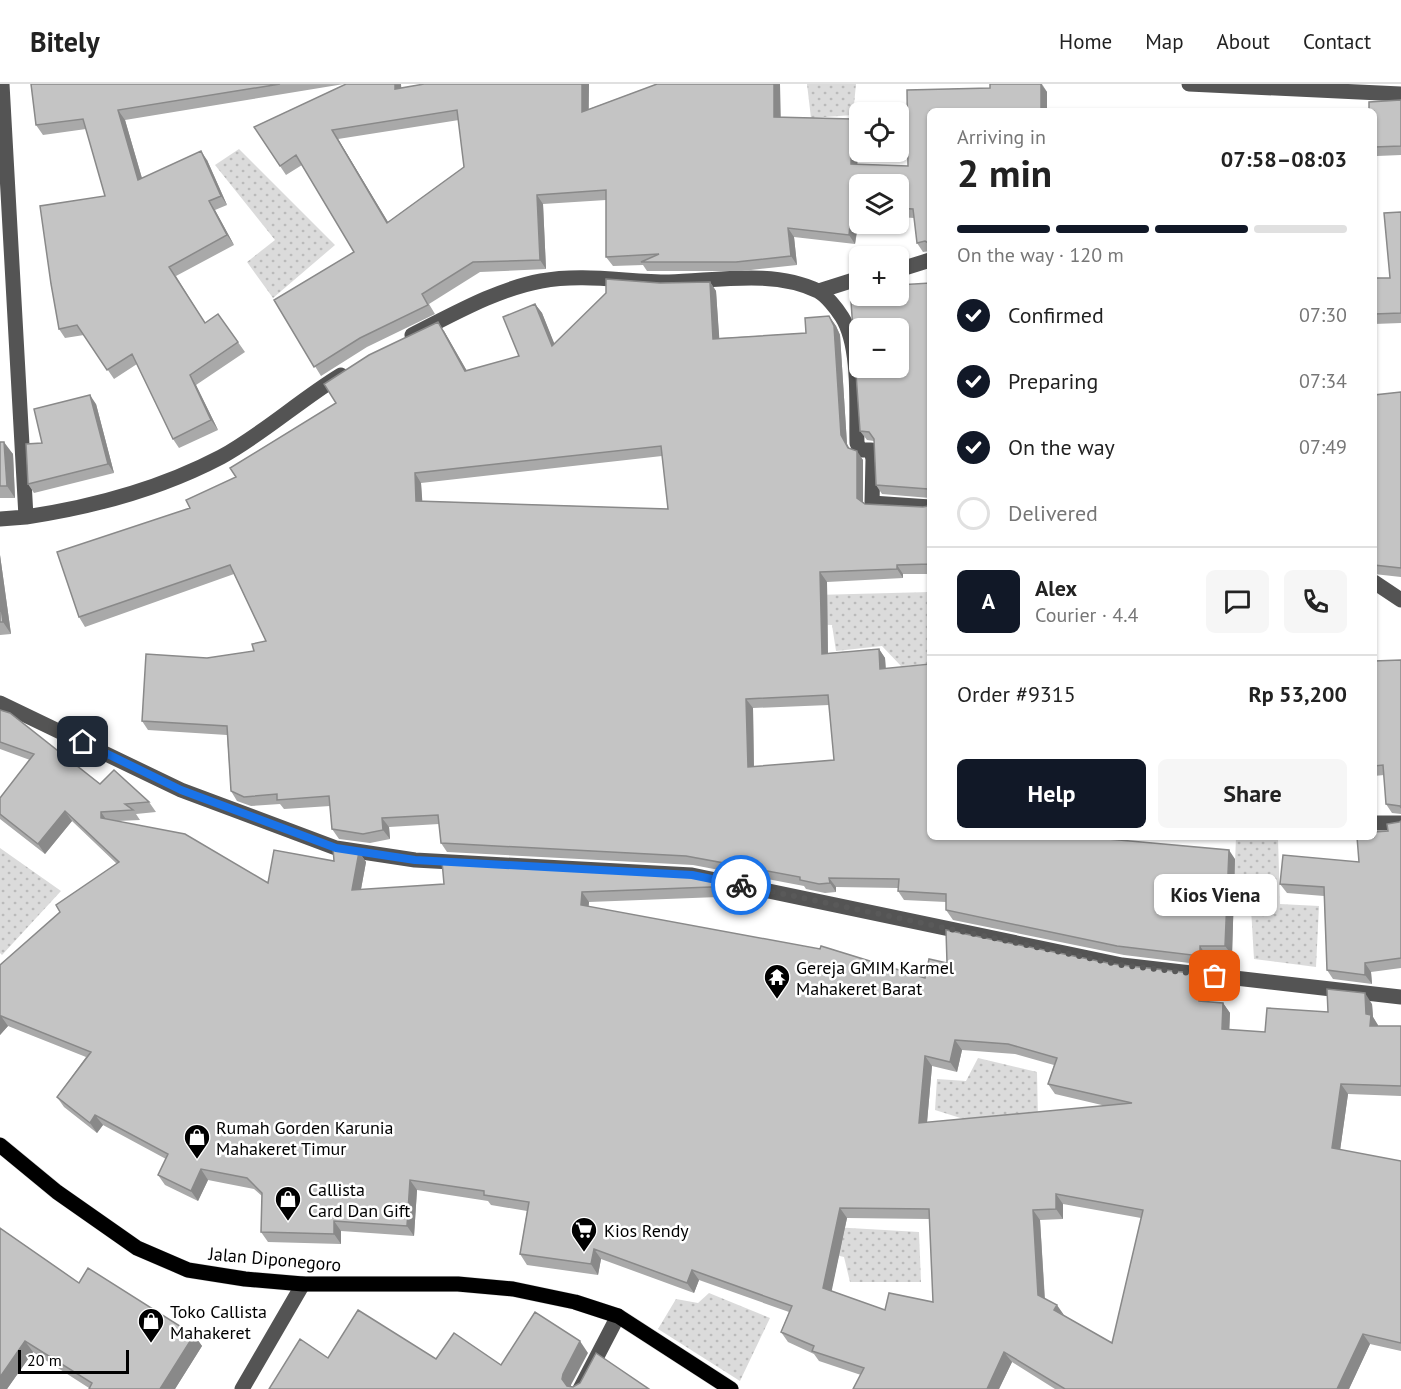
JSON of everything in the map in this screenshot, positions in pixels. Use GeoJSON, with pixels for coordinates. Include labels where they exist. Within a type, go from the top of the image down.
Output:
{"type":"FeatureCollection","features":[{"type":"Feature","properties":{"kind":"main road","name":"Jalan Diponegoro"},"geometry":{"type":"LineString","coordinates":[[0,1145],[57,1192],[136,1248],[188,1270],[245,1280],[303,1284],[458,1284],[513,1289],[575,1302],[618,1316],[731,1389]]}},
{"type":"Feature","properties":{"kind":"street"},"geometry":{"type":"LineString","coordinates":[[2,84],[26,518]]}},
{"type":"Feature","properties":{"kind":"street"},"geometry":{"type":"LineString","coordinates":[[1189,84],[1401,94]]}},
{"type":"Feature","properties":{"kind":"street"},"geometry":{"type":"LineString","coordinates":[[909,267],[927,261]]}},
{"type":"Feature","properties":{"kind":"street"},"geometry":{"type":"LineString","coordinates":[[399,342],[510,289],[543,280],[603,278],[667,282],[770,280],[789,282],[819,291],[842,316],[850,333],[857,443],[860,450],[870,450],[873,459],[872,503],[927,507]]}},
{"type":"Feature","properties":{"kind":"street"},"geometry":{"type":"LineString","coordinates":[[819,291],[849,281]]}},
{"type":"Feature","properties":{"kind":"street"},"geometry":{"type":"LineString","coordinates":[[0,519],[26,518],[87,508],[182,475],[222,456],[309,395],[354,367]]}},
{"type":"Feature","properties":{"kind":"street"},"geometry":{"type":"LineString","coordinates":[[1377,584],[1401,600]]}},
{"type":"Feature","properties":{"kind":"street"},"geometry":{"type":"LineString","coordinates":[[0,704],[181,790],[336,848],[415,860],[692,875],[1122,965],[1401,997]]}},
{"type":"Feature","properties":{"kind":"street"},"geometry":{"type":"LineString","coordinates":[[1377,823],[1401,823]]}},
{"type":"Feature","properties":{"kind":"street"},"geometry":{"type":"LineString","coordinates":[[242,1389],[303,1284]]}},
{"type":"Feature","properties":{"kind":"street"},"geometry":{"type":"LineString","coordinates":[[579,1389],[618,1316]]}},
{"type":"Feature","properties":{"kind":"shaded area"},"geometry":{"type":"Polygon","coordinates":[[[807,84],[856,84],[854,102],[849,102],[849,115],[811,118],[807,84]]]}},
{"type":"Feature","properties":{"kind":"shaded area"},"geometry":{"type":"Polygon","coordinates":[[[239,149],[335,245],[273,298],[247,262],[275,240],[215,165],[239,149]]]}},
{"type":"Feature","properties":{"kind":"shaded area"},"geometry":{"type":"Polygon","coordinates":[[[927,592],[927,664],[901,666],[882,646],[836,651],[832,625],[776,624],[776,596],[927,592]]]}},
{"type":"Feature","properties":{"kind":"shaded area"},"geometry":{"type":"Polygon","coordinates":[[[1236,840],[1278,840],[1280,904],[1319,906],[1316,967],[1254,959],[1251,908],[1205,905],[1235,863],[1236,840]]]}},
{"type":"Feature","properties":{"kind":"shaded area"},"geometry":{"type":"Polygon","coordinates":[[[0,848],[61,891],[2,955],[0,953],[0,848]]]}},
{"type":"Feature","properties":{"kind":"shaded area"},"geometry":{"type":"Polygon","coordinates":[[[978,1058],[1037,1072],[1038,1120],[970,1121],[935,1110],[937,1079],[966,1081],[978,1058]]]}},
{"type":"Feature","properties":{"kind":"shaded area"},"geometry":{"type":"Polygon","coordinates":[[[815,1226],[919,1232],[921,1282],[850,1282],[844,1257],[806,1248],[815,1226]]]}},
{"type":"Feature","properties":{"kind":"shaded area"},"geometry":{"type":"Polygon","coordinates":[[[709,1293],[770,1318],[740,1381],[658,1329],[676,1299],[698,1303],[709,1293]]]}},
{"type":"Feature","properties":{"kind":"building"},"geometry":{"type":"Polygon","coordinates":[[[31,84],[280,84],[118,110],[138,180],[201,151],[221,196],[209,201],[227,235],[169,267],[205,323],[218,314],[238,342],[190,375],[211,420],[173,439],[132,354],[107,370],[77,325],[59,329],[40,206],[105,196],[83,119],[36,125],[31,84]]]}},
{"type":"Feature","properties":{"kind":"building"},"geometry":{"type":"Polygon","coordinates":[[[346,84],[395,84],[395,89],[424,84],[582,84],[582,112],[657,84],[774,84],[774,117],[849,119],[849,162],[851,164],[908,166],[909,102],[907,102],[907,90],[990,88],[990,84],[1041,84],[1041,108],[927,108],[927,242],[917,243],[913,209],[909,209],[909,174],[849,174],[849,235],[788,228],[791,256],[736,262],[641,262],[659,254],[606,257],[606,190],[537,195],[540,260],[473,262],[422,294],[428,305],[360,338],[314,367],[274,300],[354,252],[296,155],[280,166],[254,127],[346,84]],[[457,110],[332,130],[387,223],[464,167],[457,110]]]}},
{"type":"Feature","properties":{"kind":"building"},"geometry":{"type":"Polygon","coordinates":[[[1401,100],[1401,146],[1377,147],[1377,108],[1369,108],[1369,102],[1401,100]]]}},
{"type":"Feature","properties":{"kind":"building"},"geometry":{"type":"Polygon","coordinates":[[[1401,212],[1401,313],[1377,314],[1377,278],[1390,278],[1384,213],[1401,212]]]}},
{"type":"Feature","properties":{"kind":"building"},"geometry":{"type":"Polygon","coordinates":[[[606,279],[660,283],[710,282],[713,339],[806,333],[805,318],[829,316],[834,326],[841,435],[848,448],[857,451],[857,498],[865,504],[927,506],[927,564],[897,565],[897,569],[820,572],[822,654],[879,649],[880,669],[927,664],[927,840],[1119,840],[1229,850],[1225,946],[1200,946],[1200,956],[1117,946],[946,910],[946,894],[898,891],[899,879],[829,878],[830,883],[819,884],[800,880],[800,877],[686,856],[441,843],[438,815],[382,818],[383,830],[363,834],[332,829],[329,796],[277,800],[277,794],[244,797],[231,791],[227,726],[142,721],[146,654],[207,658],[254,651],[252,644],[266,641],[230,565],[79,617],[57,552],[190,508],[186,500],[236,477],[230,468],[336,403],[324,384],[369,355],[438,322],[465,371],[519,356],[503,317],[535,304],[552,346],[606,293],[606,279]],[[661,446],[415,473],[416,501],[668,509],[661,446]],[[828,695],[746,699],[748,767],[834,760],[828,695]]]}},
{"type":"Feature","properties":{"kind":"building"},"geometry":{"type":"Polygon","coordinates":[[[927,283],[927,489],[876,485],[874,439],[869,432],[860,431],[856,378],[909,378],[909,318],[852,318],[851,306],[909,306],[909,284],[927,283]]]}},
{"type":"Feature","properties":{"kind":"building"},"geometry":{"type":"Polygon","coordinates":[[[1401,392],[1401,568],[1377,565],[1377,395],[1401,392]]]}},
{"type":"Feature","properties":{"kind":"building"},"geometry":{"type":"Polygon","coordinates":[[[90,395],[108,464],[28,484],[26,444],[42,443],[34,409],[90,395]]]}},
{"type":"Feature","properties":{"kind":"building"},"geometry":{"type":"Polygon","coordinates":[[[0,442],[4,442],[7,486],[0,486],[0,442]]]}},
{"type":"Feature","properties":{"kind":"building"},"geometry":{"type":"Polygon","coordinates":[[[0,600],[3,622],[0,622],[0,600]]]}},
{"type":"Feature","properties":{"kind":"building"},"geometry":{"type":"Polygon","coordinates":[[[1401,660],[1401,808],[1386,804],[1383,765],[1377,766],[1377,661],[1401,660]]]}},
{"type":"Feature","properties":{"kind":"building"},"geometry":{"type":"Polygon","coordinates":[[[0,710],[10,713],[100,784],[114,770],[149,802],[125,804],[133,810],[101,812],[101,818],[185,834],[268,883],[274,850],[334,861],[333,848],[359,852],[352,890],[444,884],[442,861],[684,875],[737,886],[582,892],[581,905],[820,949],[821,946],[925,978],[929,959],[947,963],[946,930],[1113,964],[1199,974],[1199,1001],[1223,1003],[1222,1029],[1265,1032],[1267,1008],[1328,1012],[1327,989],[1365,993],[1366,1014],[1371,1015],[1370,1026],[1401,1026],[1401,1086],[1341,1084],[1332,1148],[1401,1161],[1401,1343],[1363,1334],[1337,1389],[1065,1389],[1004,1352],[987,1389],[853,1389],[864,1368],[812,1351],[814,1346],[781,1332],[792,1306],[692,1270],[687,1283],[594,1249],[591,1264],[520,1254],[529,1202],[484,1195],[484,1191],[410,1180],[407,1226],[334,1221],[334,1234],[261,1232],[262,1193],[247,1178],[201,1169],[191,1191],[158,1175],[168,1154],[95,1115],[90,1123],[57,1097],[91,1052],[0,1017],[0,965],[60,912],[56,905],[119,862],[65,811],[38,844],[0,814],[0,798],[34,754],[0,742],[0,710]],[[955,1040],[950,1062],[925,1056],[919,1123],[1132,1103],[1048,1084],[1057,1058],[1008,1044],[955,1040]],[[1056,1194],[1056,1209],[1033,1210],[1038,1295],[1057,1305],[1054,1310],[1112,1343],[1143,1210],[1056,1194]],[[840,1208],[823,1288],[885,1310],[889,1293],[933,1302],[929,1209],[840,1208]]]}},
{"type":"Feature","properties":{"kind":"building"},"geometry":{"type":"Polygon","coordinates":[[[1401,821],[1401,958],[1365,963],[1365,975],[1327,970],[1324,887],[1280,884],[1283,855],[1359,862],[1357,840],[1377,840],[1377,832],[1388,831],[1387,824],[1401,821]]]}},
{"type":"Feature","properties":{"kind":"building"},"geometry":{"type":"Polygon","coordinates":[[[0,1228],[79,1283],[88,1268],[194,1335],[160,1389],[89,1389],[92,1383],[25,1341],[0,1377],[0,1228]]]}},
{"type":"Feature","properties":{"kind":"building"},"geometry":{"type":"Polygon","coordinates":[[[358,1310],[436,1359],[454,1333],[501,1365],[535,1312],[580,1341],[563,1374],[562,1379],[567,1386],[573,1387],[580,1383],[596,1353],[649,1389],[269,1389],[300,1339],[328,1358],[358,1310]]]}},
{"type":"Feature","properties":{"kind":"way so far"},"geometry":{"type":"LineString","coordinates":[[741,885],[1033,948],[1122,965],[1215,976]]}},
{"type":"Feature","properties":{"kind":"place","name":"Kios Viena"},"geometry":{"type":"Point","coordinates":[1215,976]}},
{"type":"Feature","properties":{"kind":"place","name":"Gereja GMIM Karmel Mahakeret Barat"},"geometry":{"type":"Point","coordinates":[777,1000]}},
{"type":"Feature","properties":{"kind":"place","name":"Rumah Gorden Karunia Mahakeret Timur"},"geometry":{"type":"Point","coordinates":[197,1160]}},
{"type":"Feature","properties":{"kind":"place","name":"Callista Card Dan Gift"},"geometry":{"type":"Point","coordinates":[288,1222]}},
{"type":"Feature","properties":{"kind":"place","name":"Kios Rendy"},"geometry":{"type":"Point","coordinates":[584,1253]}},
{"type":"Feature","properties":{"kind":"place","name":"Toko Callista Mahakeret"},"geometry":{"type":"Point","coordinates":[151,1344]}},
{"type":"Feature","properties":{"kind":"route"},"geometry":{"type":"LineString","coordinates":[[83,742],[181,790],[237,813],[336,848],[415,860],[692,875],[741,885]]}}]}
